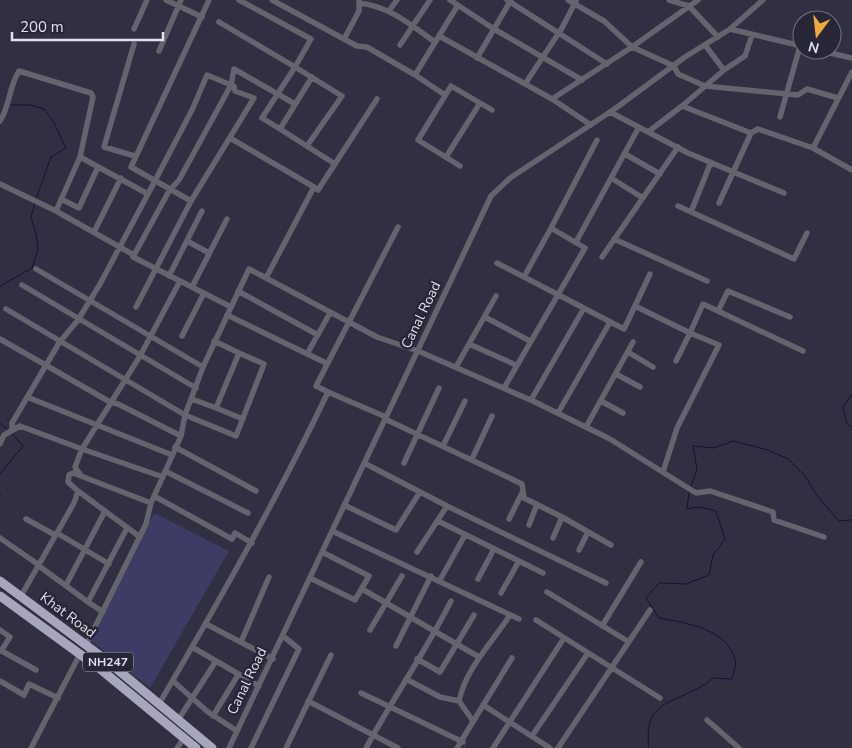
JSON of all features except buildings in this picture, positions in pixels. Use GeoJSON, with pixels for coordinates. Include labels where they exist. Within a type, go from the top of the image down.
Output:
{"type":"FeatureCollection","features":[{"type":"Feature","properties":{"kind":"highway","name":"Khat Road"},"geometry":{"type":"LineString","coordinates":[[0,581],[86,645],[212,748]]}},
{"type":"Feature","properties":{"kind":"highway","name":"Khat Road"},"geometry":{"type":"LineString","coordinates":[[0,596],[80,654],[196,748]]}},
{"type":"Feature","properties":{"kind":"highway","name":"NH247"},"geometry":{"type":"LineString","coordinates":[[80,654],[86,645]]}},
{"type":"Feature","properties":{"kind":"street"},"geometry":{"type":"LineString","coordinates":[[134,29],[148,0]]}},
{"type":"Feature","properties":{"kind":"street"},"geometry":{"type":"LineString","coordinates":[[166,0],[180,3],[202,17]]}},
{"type":"Feature","properties":{"kind":"street"},"geometry":{"type":"LineString","coordinates":[[191,201],[169,191],[155,180],[131,167],[209,0]]}},
{"type":"Feature","properties":{"kind":"street"},"geometry":{"type":"LineString","coordinates":[[240,0],[311,39],[262,118],[335,164]]}},
{"type":"Feature","properties":{"kind":"street"},"geometry":{"type":"LineString","coordinates":[[272,0],[344,39],[367,47],[445,95]]}},
{"type":"Feature","properties":{"kind":"street"},"geometry":{"type":"LineString","coordinates":[[390,11],[397,0]]}},
{"type":"Feature","properties":{"kind":"street"},"geometry":{"type":"LineString","coordinates":[[400,45],[430,0]]}},
{"type":"Feature","properties":{"kind":"street"},"geometry":{"type":"LineString","coordinates":[[450,0],[494,29],[582,80]]}},
{"type":"Feature","properties":{"kind":"street"},"geometry":{"type":"LineString","coordinates":[[668,0],[689,6],[718,37]]}},
{"type":"Feature","properties":{"kind":"street"},"geometry":{"type":"LineString","coordinates":[[552,99],[607,64],[698,0]]}},
{"type":"Feature","properties":{"kind":"street","name":"Canal Road"},"geometry":{"type":"LineString","coordinates":[[228,748],[491,196],[510,178],[591,125],[730,29],[762,0]]}},
{"type":"Feature","properties":{"kind":"street"},"geometry":{"type":"LineString","coordinates":[[344,39],[359,11],[359,1],[390,11],[435,42]]}},
{"type":"Feature","properties":{"kind":"street"},"geometry":{"type":"LineString","coordinates":[[477,58],[510,1],[607,64]]}},
{"type":"Feature","properties":{"kind":"street"},"geometry":{"type":"LineString","coordinates":[[525,84],[558,33],[573,1],[604,21],[632,47],[674,66],[678,74],[706,86],[798,95],[807,89],[838,98]]}},
{"type":"Feature","properties":{"kind":"street"},"geometry":{"type":"LineString","coordinates":[[159,51],[180,3]]}},
{"type":"Feature","properties":{"kind":"street"},"geometry":{"type":"LineString","coordinates":[[415,75],[435,42],[441,37],[458,5]]}},
{"type":"Feature","properties":{"kind":"street"},"geometry":{"type":"LineString","coordinates":[[219,22],[342,96],[307,146]]}},
{"type":"Feature","properties":{"kind":"street"},"geometry":{"type":"LineString","coordinates":[[730,29],[792,44]]}},
{"type":"Feature","properties":{"kind":"street"},"geometry":{"type":"LineString","coordinates":[[648,132],[724,70],[745,56],[752,35]]}},
{"type":"Feature","properties":{"kind":"street"},"geometry":{"type":"LineString","coordinates":[[441,37],[552,99],[591,125]]}},
{"type":"Feature","properties":{"kind":"street"},"geometry":{"type":"LineString","coordinates":[[134,44],[104,147],[135,156]]}},
{"type":"Feature","properties":{"kind":"street"},"geometry":{"type":"LineString","coordinates":[[705,45],[724,70]]}},
{"type":"Feature","properties":{"kind":"street"},"geometry":{"type":"LineString","coordinates":[[780,117],[797,60]]}},
{"type":"Feature","properties":{"kind":"street"},"geometry":{"type":"LineString","coordinates":[[133,257],[169,191],[179,180],[231,85],[234,70],[295,104]]}},
{"type":"Feature","properties":{"kind":"street"},"geometry":{"type":"LineString","coordinates":[[0,121],[6,113],[15,78],[19,71],[91,92],[93,97],[80,157],[60,198],[56,211]]}},
{"type":"Feature","properties":{"kind":"street"},"geometry":{"type":"LineString","coordinates":[[813,148],[852,72]]}},
{"type":"Feature","properties":{"kind":"street"},"geometry":{"type":"LineString","coordinates":[[12,429],[12,423],[59,342],[78,320],[120,247],[192,110],[207,75],[234,86],[235,91],[254,98],[191,201],[157,270],[136,307]]}},
{"type":"Feature","properties":{"kind":"street"},"geometry":{"type":"LineString","coordinates":[[280,129],[312,77]]}},
{"type":"Feature","properties":{"kind":"street"},"geometry":{"type":"LineString","coordinates":[[460,166],[418,140],[451,86],[492,110]]}},
{"type":"Feature","properties":{"kind":"street"},"geometry":{"type":"LineString","coordinates":[[230,138],[318,190],[377,99]]}},
{"type":"Feature","properties":{"kind":"street"},"geometry":{"type":"LineString","coordinates":[[446,157],[480,103]]}},
{"type":"Feature","properties":{"kind":"street"},"geometry":{"type":"LineString","coordinates":[[682,106],[751,133]]}},
{"type":"Feature","properties":{"kind":"street"},"geometry":{"type":"LineString","coordinates":[[610,112],[678,148],[784,193]]}},
{"type":"Feature","properties":{"kind":"street"},"geometry":{"type":"LineString","coordinates":[[576,242],[639,127]]}},
{"type":"Feature","properties":{"kind":"street"},"geometry":{"type":"LineString","coordinates":[[718,203],[751,133],[758,129],[813,148],[852,170]]}},
{"type":"Feature","properties":{"kind":"street"},"geometry":{"type":"LineString","coordinates":[[525,276],[597,140]]}},
{"type":"Feature","properties":{"kind":"street"},"geometry":{"type":"LineString","coordinates":[[602,257],[678,148]]}},
{"type":"Feature","properties":{"kind":"street"},"geometry":{"type":"LineString","coordinates":[[624,154],[660,174]]}},
{"type":"Feature","properties":{"kind":"street"},"geometry":{"type":"LineString","coordinates":[[80,157],[148,194]]}},
{"type":"Feature","properties":{"kind":"street"},"geometry":{"type":"LineString","coordinates":[[691,212],[711,162]]}},
{"type":"Feature","properties":{"kind":"street"},"geometry":{"type":"LineString","coordinates":[[60,198],[79,208],[98,167]]}},
{"type":"Feature","properties":{"kind":"street"},"geometry":{"type":"LineString","coordinates":[[94,232],[121,178]]}},
{"type":"Feature","properties":{"kind":"street"},"geometry":{"type":"LineString","coordinates":[[611,178],[643,198]]}},
{"type":"Feature","properties":{"kind":"street"},"geometry":{"type":"LineString","coordinates":[[0,184],[56,211],[132,254],[133,257],[231,307]]}},
{"type":"Feature","properties":{"kind":"street"},"geometry":{"type":"LineString","coordinates":[[266,278],[314,187]]}},
{"type":"Feature","properties":{"kind":"street"},"geometry":{"type":"LineString","coordinates":[[678,206],[794,259],[807,233]]}},
{"type":"Feature","properties":{"kind":"street"},"geometry":{"type":"LineString","coordinates":[[169,276],[202,211]]}},
{"type":"Feature","properties":{"kind":"street"},"geometry":{"type":"LineString","coordinates":[[192,287],[227,219]]}},
{"type":"Feature","properties":{"kind":"street"},"geometry":{"type":"LineString","coordinates":[[398,228],[347,322],[316,386],[522,484],[524,498],[611,545]]}},
{"type":"Feature","properties":{"kind":"street"},"geometry":{"type":"LineString","coordinates":[[504,388],[556,294],[585,248],[551,228]]}},
{"type":"Feature","properties":{"kind":"street"},"geometry":{"type":"LineString","coordinates":[[614,239],[707,281]]}},
{"type":"Feature","properties":{"kind":"street"},"geometry":{"type":"LineString","coordinates":[[187,241],[209,253]]}},
{"type":"Feature","properties":{"kind":"street"},"geometry":{"type":"LineString","coordinates":[[497,263],[624,329],[650,274]]}},
{"type":"Feature","properties":{"kind":"street"},"geometry":{"type":"LineString","coordinates":[[36,269],[203,367]]}},
{"type":"Feature","properties":{"kind":"street"},"geometry":{"type":"LineString","coordinates":[[86,645],[146,524],[151,503],[181,436],[185,415],[203,367],[249,269],[377,337],[418,351],[504,388],[610,439],[696,493],[710,491],[773,512],[774,520],[824,537]]}},
{"type":"Feature","properties":{"kind":"street"},"geometry":{"type":"LineString","coordinates":[[80,474],[75,467],[82,449],[140,356],[180,281]]}},
{"type":"Feature","properties":{"kind":"street"},"geometry":{"type":"LineString","coordinates":[[22,285],[78,320],[196,388]]}},
{"type":"Feature","properties":{"kind":"street"},"geometry":{"type":"LineString","coordinates":[[238,290],[318,335]]}},
{"type":"Feature","properties":{"kind":"street"},"geometry":{"type":"LineString","coordinates":[[718,311],[728,290],[790,317]]}},
{"type":"Feature","properties":{"kind":"street"},"geometry":{"type":"LineString","coordinates":[[182,336],[204,293]]}},
{"type":"Feature","properties":{"kind":"street"},"geometry":{"type":"LineString","coordinates":[[456,367],[496,296]]}},
{"type":"Feature","properties":{"kind":"street"},"geometry":{"type":"LineString","coordinates":[[676,362],[703,304],[803,351]]}},
{"type":"Feature","properties":{"kind":"street"},"geometry":{"type":"LineString","coordinates":[[635,306],[690,333],[719,344],[677,428],[663,472]]}},
{"type":"Feature","properties":{"kind":"street"},"geometry":{"type":"LineString","coordinates":[[531,400],[584,308]]}},
{"type":"Feature","properties":{"kind":"street"},"geometry":{"type":"LineString","coordinates":[[6,309],[185,415],[236,436],[264,364],[214,341]]}},
{"type":"Feature","properties":{"kind":"street"},"geometry":{"type":"LineString","coordinates":[[308,354],[330,313]]}},
{"type":"Feature","properties":{"kind":"street"},"geometry":{"type":"LineString","coordinates":[[227,315],[326,363]]}},
{"type":"Feature","properties":{"kind":"street"},"geometry":{"type":"LineString","coordinates":[[484,317],[530,341]]}},
{"type":"Feature","properties":{"kind":"street"},"geometry":{"type":"LineString","coordinates":[[558,413],[610,322]]}},
{"type":"Feature","properties":{"kind":"street"},"geometry":{"type":"LineString","coordinates":[[0,339],[110,402],[118,404],[181,436]]}},
{"type":"Feature","properties":{"kind":"street"},"geometry":{"type":"LineString","coordinates":[[586,427],[633,342]]}},
{"type":"Feature","properties":{"kind":"street"},"geometry":{"type":"LineString","coordinates":[[469,344],[516,365]]}},
{"type":"Feature","properties":{"kind":"street"},"geometry":{"type":"LineString","coordinates":[[628,352],[653,367]]}},
{"type":"Feature","properties":{"kind":"street"},"geometry":{"type":"LineString","coordinates":[[216,408],[239,353]]}},
{"type":"Feature","properties":{"kind":"street"},"geometry":{"type":"LineString","coordinates":[[616,374],[640,387]]}},
{"type":"Feature","properties":{"kind":"street"},"geometry":{"type":"LineString","coordinates":[[404,462],[439,388]]}},
{"type":"Feature","properties":{"kind":"street"},"geometry":{"type":"LineString","coordinates":[[159,704],[252,543],[289,474],[328,392]]}},
{"type":"Feature","properties":{"kind":"street"},"geometry":{"type":"LineString","coordinates":[[27,398],[95,426],[172,454]]}},
{"type":"Feature","properties":{"kind":"street"},"geometry":{"type":"LineString","coordinates":[[192,399],[243,419]]}},
{"type":"Feature","properties":{"kind":"street"},"geometry":{"type":"LineString","coordinates":[[443,446],[464,401]]}},
{"type":"Feature","properties":{"kind":"street"},"geometry":{"type":"LineString","coordinates":[[601,401],[623,414]]}},
{"type":"Feature","properties":{"kind":"street"},"geometry":{"type":"LineString","coordinates":[[472,459],[492,416]]}},
{"type":"Feature","properties":{"kind":"street"},"geometry":{"type":"LineString","coordinates":[[0,443],[4,435],[20,426],[82,449],[164,474],[248,513]]}},
{"type":"Feature","properties":{"kind":"street"},"geometry":{"type":"LineString","coordinates":[[175,447],[256,491]]}},
{"type":"Feature","properties":{"kind":"street"},"geometry":{"type":"LineString","coordinates":[[364,463],[447,506],[606,583]]}},
{"type":"Feature","properties":{"kind":"street"},"geometry":{"type":"LineString","coordinates":[[140,537],[78,491],[68,482],[69,475],[73,472],[80,474],[151,503]]}},
{"type":"Feature","properties":{"kind":"street"},"geometry":{"type":"LineString","coordinates":[[21,596],[74,503],[78,491]]}},
{"type":"Feature","properties":{"kind":"street"},"geometry":{"type":"LineString","coordinates":[[344,505],[396,530],[420,492]]}},
{"type":"Feature","properties":{"kind":"street"},"geometry":{"type":"LineString","coordinates":[[509,519],[522,493]]}},
{"type":"Feature","properties":{"kind":"street"},"geometry":{"type":"LineString","coordinates":[[154,496],[232,539],[235,533],[252,543]]}},
{"type":"Feature","properties":{"kind":"street"},"geometry":{"type":"LineString","coordinates":[[529,525],[537,504]]}},
{"type":"Feature","properties":{"kind":"street"},"geometry":{"type":"LineString","coordinates":[[417,552],[447,506]]}},
{"type":"Feature","properties":{"kind":"street"},"geometry":{"type":"LineString","coordinates":[[66,585],[105,511]]}},
{"type":"Feature","properties":{"kind":"street"},"geometry":{"type":"LineString","coordinates":[[553,538],[562,517]]}},
{"type":"Feature","properties":{"kind":"street"},"geometry":{"type":"LineString","coordinates":[[26,519],[85,549],[109,564]]}},
{"type":"Feature","properties":{"kind":"street"},"geometry":{"type":"LineString","coordinates":[[438,521],[543,573]]}},
{"type":"Feature","properties":{"kind":"street"},"geometry":{"type":"LineString","coordinates":[[88,602],[127,528]]}},
{"type":"Feature","properties":{"kind":"street"},"geometry":{"type":"LineString","coordinates":[[332,531],[440,580]]}},
{"type":"Feature","properties":{"kind":"street"},"geometry":{"type":"LineString","coordinates":[[579,550],[588,532]]}},
{"type":"Feature","properties":{"kind":"street"},"geometry":{"type":"LineString","coordinates":[[465,535],[438,583],[519,619]]}},
{"type":"Feature","properties":{"kind":"street"},"geometry":{"type":"LineString","coordinates":[[0,538],[103,612]]}},
{"type":"Feature","properties":{"kind":"street"},"geometry":{"type":"LineString","coordinates":[[478,579],[494,549]]}},
{"type":"Feature","properties":{"kind":"street"},"geometry":{"type":"LineString","coordinates":[[310,578],[355,600],[369,576],[322,552]]}},
{"type":"Feature","properties":{"kind":"street"},"geometry":{"type":"LineString","coordinates":[[501,593],[519,561]]}},
{"type":"Feature","properties":{"kind":"street"},"geometry":{"type":"LineString","coordinates":[[602,626],[641,562]]}},
{"type":"Feature","properties":{"kind":"street"},"geometry":{"type":"LineString","coordinates":[[370,630],[402,576]]}},
{"type":"Feature","properties":{"kind":"street"},"geometry":{"type":"LineString","coordinates":[[396,646],[431,576]]}},
{"type":"Feature","properties":{"kind":"street"},"geometry":{"type":"LineString","coordinates":[[241,642],[269,577]]}},
{"type":"Feature","properties":{"kind":"street"},"geometry":{"type":"LineString","coordinates":[[362,589],[480,658]]}},
{"type":"Feature","properties":{"kind":"street"},"geometry":{"type":"LineString","coordinates":[[547,592],[628,642]]}},
{"type":"Feature","properties":{"kind":"street"},"geometry":{"type":"LineString","coordinates":[[366,748],[417,659],[436,632],[451,601]]}},
{"type":"Feature","properties":{"kind":"street"},"geometry":{"type":"LineString","coordinates":[[558,748],[650,610]]}},
{"type":"Feature","properties":{"kind":"street"},"geometry":{"type":"LineString","coordinates":[[417,659],[440,672],[474,615]]}},
{"type":"Feature","properties":{"kind":"street"},"geometry":{"type":"LineString","coordinates":[[459,701],[462,688],[510,615]]}},
{"type":"Feature","properties":{"kind":"street"},"geometry":{"type":"LineString","coordinates":[[536,620],[660,698]]}},
{"type":"Feature","properties":{"kind":"street"},"geometry":{"type":"LineString","coordinates":[[206,624],[272,659]]}},
{"type":"Feature","properties":{"kind":"street"},"geometry":{"type":"LineString","coordinates":[[0,630],[10,637],[1,651],[36,670]]}},
{"type":"Feature","properties":{"kind":"street"},"geometry":{"type":"LineString","coordinates":[[251,748],[299,650],[283,636]]}},
{"type":"Feature","properties":{"kind":"street"},"geometry":{"type":"LineString","coordinates":[[493,748],[564,638]]}},
{"type":"Feature","properties":{"kind":"street"},"geometry":{"type":"LineString","coordinates":[[192,647],[259,686]]}},
{"type":"Feature","properties":{"kind":"street"},"geometry":{"type":"LineString","coordinates":[[532,736],[588,653]]}},
{"type":"Feature","properties":{"kind":"street"},"geometry":{"type":"LineString","coordinates":[[31,748],[80,654]]}},
{"type":"Feature","properties":{"kind":"street"},"geometry":{"type":"LineString","coordinates":[[286,748],[331,655]]}},
{"type":"Feature","properties":{"kind":"street"},"geometry":{"type":"LineString","coordinates":[[458,748],[512,658]]}},
{"type":"Feature","properties":{"kind":"street"},"geometry":{"type":"LineString","coordinates":[[178,720],[216,661]]}},
{"type":"Feature","properties":{"kind":"street"},"geometry":{"type":"LineString","coordinates":[[213,716],[238,675]]}},
{"type":"Feature","properties":{"kind":"street"},"geometry":{"type":"LineString","coordinates":[[406,679],[440,697],[459,701],[473,721]]}},
{"type":"Feature","properties":{"kind":"street"},"geometry":{"type":"LineString","coordinates":[[0,681],[24,695],[29,684],[58,698]]}},
{"type":"Feature","properties":{"kind":"street"},"geometry":{"type":"LineString","coordinates":[[172,681],[213,716],[237,731]]}},
{"type":"Feature","properties":{"kind":"street"},"geometry":{"type":"LineString","coordinates":[[360,693],[462,741]]}},
{"type":"Feature","properties":{"kind":"street"},"geometry":{"type":"LineString","coordinates":[[308,702],[398,748]]}},
{"type":"Feature","properties":{"kind":"street"},"geometry":{"type":"LineString","coordinates":[[483,705],[550,748]]}},
{"type":"Feature","properties":{"kind":"street"},"geometry":{"type":"LineString","coordinates":[[707,720],[739,748]]}},
{"type":"Feature","properties":{"kind":"street"},"geometry":{"type":"LineString","coordinates":[[177,748],[184,738]]}},
{"type":"Feature","properties":{"kind":"shaded area"},"geometry":{"type":"Polygon","coordinates":[[[154,513],[229,551],[150,688],[91,641],[154,513]]]}},
{"type":"Feature","properties":{"kind":"waterway"},"geometry":{"type":"LineString","coordinates":[[8,105],[30,105],[44,109],[53,121],[66,148],[51,157],[36,199]]}},
{"type":"Feature","properties":{"kind":"waterway"},"geometry":{"type":"LineString","coordinates":[[0,286],[32,268],[38,249],[31,217],[35,203]]}},
{"type":"Feature","properties":{"kind":"waterway"},"geometry":{"type":"LineString","coordinates":[[852,394],[843,407],[847,424],[852,427]]}},
{"type":"Feature","properties":{"kind":"waterway"},"geometry":{"type":"LineString","coordinates":[[0,423],[7,429]]}},
{"type":"Feature","properties":{"kind":"waterway"},"geometry":{"type":"LineString","coordinates":[[0,474],[23,446],[12,433]]}},
{"type":"Feature","properties":{"kind":"waterway"},"geometry":{"type":"LineString","coordinates":[[691,486],[697,469],[693,446],[714,448],[733,441],[768,450],[788,459],[805,476],[818,497],[839,521],[852,520]]}},
{"type":"Feature","properties":{"kind":"waterway"},"geometry":{"type":"LineString","coordinates":[[649,748],[648,731],[651,718],[658,709],[701,687],[713,678],[732,679],[735,667],[735,660],[731,649],[714,634],[692,625],[659,618],[646,598],[659,583],[686,584],[709,575],[713,555],[725,539],[716,511],[699,507],[687,509],[689,492]]}}]}
